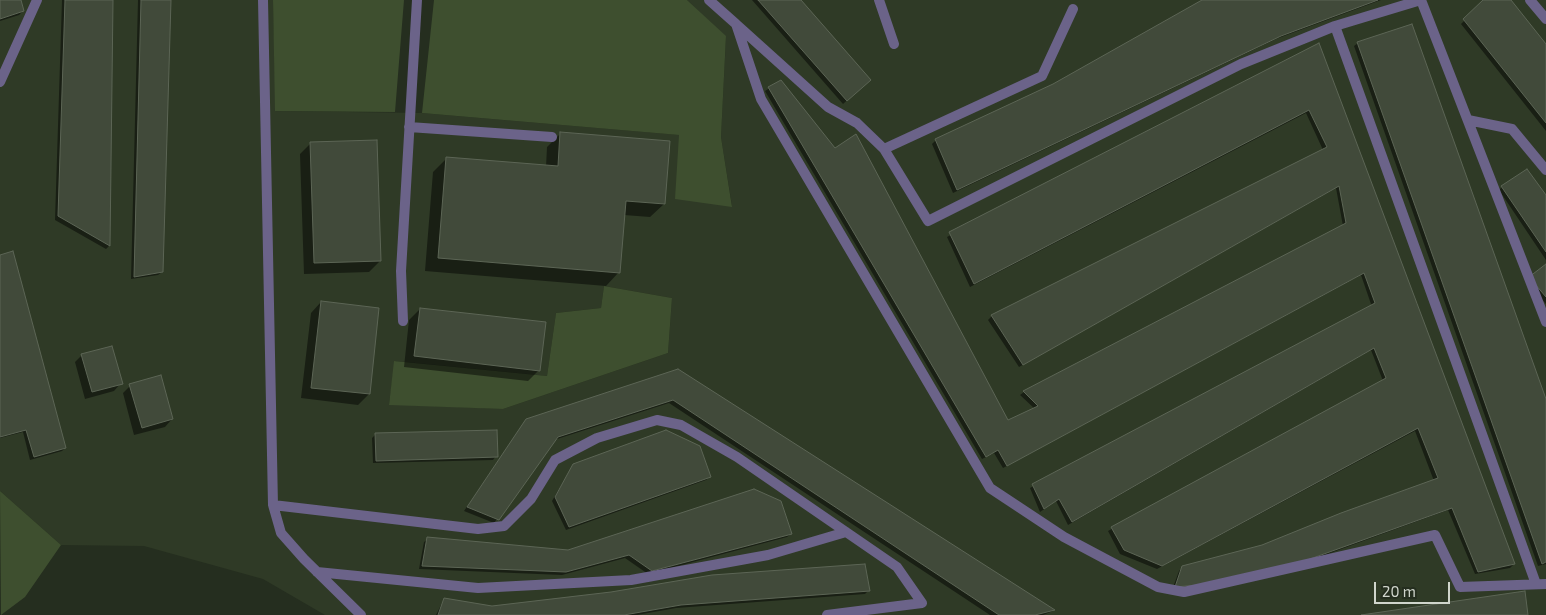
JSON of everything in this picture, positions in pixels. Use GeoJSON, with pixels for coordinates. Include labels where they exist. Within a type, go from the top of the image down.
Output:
{"type":"FeatureCollection","features":[{"type":"Feature","properties":{"kind":"lane"},"geometry":{"type":"LineString","coordinates":[[0,82],[37,0]]}},
{"type":"Feature","properties":{"kind":"lane"},"geometry":{"type":"LineString","coordinates":[[263,0],[273,505],[281,533],[361,615]]}},
{"type":"Feature","properties":{"kind":"lane"},"geometry":{"type":"LineString","coordinates":[[403,322],[401,271],[417,0]]}},
{"type":"Feature","properties":{"kind":"lane"},"geometry":{"type":"LineString","coordinates":[[709,0],[828,107],[857,123],[884,149],[928,221],[1241,64],[1335,26],[1421,0],[1546,322]]}},
{"type":"Feature","properties":{"kind":"lane"},"geometry":{"type":"LineString","coordinates":[[878,0],[894,44]]}},
{"type":"Feature","properties":{"kind":"lane"},"geometry":{"type":"LineString","coordinates":[[1530,0],[1546,19]]}},
{"type":"Feature","properties":{"kind":"lane"},"geometry":{"type":"LineString","coordinates":[[884,149],[1042,76],[1073,9]]}},
{"type":"Feature","properties":{"kind":"lane"},"geometry":{"type":"LineString","coordinates":[[736,24],[761,99],[990,488],[1064,538],[1158,587],[1184,592],[1435,535],[1460,587],[1541,584],[1335,26]]}},
{"type":"Feature","properties":{"kind":"lane"},"geometry":{"type":"LineString","coordinates":[[1468,120],[1512,128],[1546,170]]}},
{"type":"Feature","properties":{"kind":"lane"},"geometry":{"type":"LineString","coordinates":[[409,127],[552,137]]}},
{"type":"Feature","properties":{"kind":"lane"},"geometry":{"type":"LineString","coordinates":[[273,505],[478,529],[504,526],[531,500],[555,460],[597,438],[657,420],[680,425],[738,457],[897,567],[922,603],[827,615]]}},
{"type":"Feature","properties":{"kind":"lane"},"geometry":{"type":"LineString","coordinates":[[317,572],[478,588],[631,580],[768,555],[846,532]]}},
{"type":"Feature","properties":{"kind":"shaded area"},"geometry":{"type":"Polygon","coordinates":[[[0,0],[273,0],[276,111],[422,113],[680,135],[732,206],[721,137],[726,37],[687,0],[1546,0],[1546,615],[325,615],[263,579],[144,546],[61,545],[0,491],[0,0]],[[604,286],[601,308],[556,313],[547,376],[395,361],[389,404],[503,409],[668,353],[672,298],[604,286]]]}},
{"type":"Feature","properties":{"kind":"shaded area"},"geometry":{"type":"Polygon","coordinates":[[[273,0],[404,0],[395,112],[275,111],[273,0]]]}},
{"type":"Feature","properties":{"kind":"shaded area"},"geometry":{"type":"Polygon","coordinates":[[[434,0],[687,0],[726,36],[721,137],[732,207],[675,199],[679,135],[422,113],[434,0]]]}},
{"type":"Feature","properties":{"kind":"shaded area"},"geometry":{"type":"Polygon","coordinates":[[[604,286],[672,298],[668,353],[503,409],[389,405],[394,361],[547,376],[556,313],[601,308],[604,286]]]}},
{"type":"Feature","properties":{"kind":"shaded area"},"geometry":{"type":"Polygon","coordinates":[[[0,491],[61,545],[25,597],[1,615],[0,491]]]}},
{"type":"Feature","properties":{"kind":"building"},"geometry":{"type":"Polygon","coordinates":[[[0,0],[21,0],[24,11],[0,19],[0,0]]]}},
{"type":"Feature","properties":{"kind":"building"},"geometry":{"type":"Polygon","coordinates":[[[65,0],[113,0],[110,246],[58,216],[65,0]]]}},
{"type":"Feature","properties":{"kind":"building"},"geometry":{"type":"Polygon","coordinates":[[[141,0],[171,0],[163,272],[134,277],[141,0]]]}},
{"type":"Feature","properties":{"kind":"building"},"geometry":{"type":"Polygon","coordinates":[[[758,0],[801,0],[871,80],[847,101],[758,0]]]}},
{"type":"Feature","properties":{"kind":"building"},"geometry":{"type":"Polygon","coordinates":[[[1202,0],[1378,0],[1281,36],[957,190],[935,139],[1053,84],[1202,0]]]}},
{"type":"Feature","properties":{"kind":"building"},"geometry":{"type":"Polygon","coordinates":[[[1483,0],[1511,0],[1546,44],[1546,123],[1463,19],[1483,0]]]}},
{"type":"Feature","properties":{"kind":"building"},"geometry":{"type":"Polygon","coordinates":[[[1412,24],[1546,399],[1546,562],[1542,564],[1357,42],[1412,24]]]}},
{"type":"Feature","properties":{"kind":"building"},"geometry":{"type":"Polygon","coordinates":[[[1319,43],[1515,564],[1478,572],[1452,508],[1296,564],[1199,585],[1175,587],[1182,566],[1262,545],[1341,513],[1438,478],[1418,428],[1162,566],[1124,550],[1111,527],[1386,378],[1374,348],[1072,522],[1059,499],[1044,509],[1032,484],[1375,303],[1364,273],[1007,466],[998,450],[986,457],[768,87],[781,80],[835,148],[856,134],[1008,420],[1038,406],[1023,391],[1346,223],[1339,186],[1023,365],[991,315],[1327,147],[1309,110],[974,284],[949,232],[1319,43]]]}},
{"type":"Feature","properties":{"kind":"building"},"geometry":{"type":"Polygon","coordinates":[[[560,132],[670,141],[665,204],[626,201],[620,273],[438,258],[446,157],[558,166],[560,132]]]}},
{"type":"Feature","properties":{"kind":"building"},"geometry":{"type":"Polygon","coordinates":[[[377,140],[381,261],[314,263],[310,142],[377,140]]]}},
{"type":"Feature","properties":{"kind":"building"},"geometry":{"type":"Polygon","coordinates":[[[1527,169],[1546,195],[1546,252],[1501,186],[1527,169]]]}},
{"type":"Feature","properties":{"kind":"building"},"geometry":{"type":"Polygon","coordinates":[[[13,251],[66,448],[34,457],[26,430],[0,437],[0,255],[13,251]]]}},
{"type":"Feature","properties":{"kind":"building"},"geometry":{"type":"Polygon","coordinates":[[[1546,264],[1546,297],[1529,277],[1546,264]]]}},
{"type":"Feature","properties":{"kind":"building"},"geometry":{"type":"Polygon","coordinates":[[[321,301],[379,308],[370,394],[311,388],[321,301]]]}},
{"type":"Feature","properties":{"kind":"building"},"geometry":{"type":"Polygon","coordinates":[[[420,308],[546,322],[540,371],[414,356],[420,308]]]}},
{"type":"Feature","properties":{"kind":"building"},"geometry":{"type":"Polygon","coordinates":[[[112,346],[123,384],[92,392],[81,354],[112,346]]]}},
{"type":"Feature","properties":{"kind":"building"},"geometry":{"type":"Polygon","coordinates":[[[678,369],[1055,610],[1035,615],[999,615],[673,400],[558,437],[499,520],[467,507],[526,419],[678,369]]]}},
{"type":"Feature","properties":{"kind":"building"},"geometry":{"type":"Polygon","coordinates":[[[161,375],[173,419],[142,428],[129,384],[161,375]]]}},
{"type":"Feature","properties":{"kind":"building"},"geometry":{"type":"Polygon","coordinates":[[[497,430],[498,457],[376,461],[375,433],[497,430]]]}},
{"type":"Feature","properties":{"kind":"building"},"geometry":{"type":"Polygon","coordinates":[[[666,430],[700,446],[711,477],[569,527],[555,497],[573,464],[666,430]]]}},
{"type":"Feature","properties":{"kind":"building"},"geometry":{"type":"Polygon","coordinates":[[[754,489],[781,501],[792,534],[652,571],[629,555],[566,572],[422,566],[427,537],[568,550],[754,489]]]}},
{"type":"Feature","properties":{"kind":"building"},"geometry":{"type":"Polygon","coordinates":[[[865,564],[870,591],[681,605],[624,615],[438,615],[444,598],[492,606],[611,592],[712,575],[865,564]]]}},
{"type":"Feature","properties":{"kind":"building"},"geometry":{"type":"Polygon","coordinates":[[[1525,591],[1528,615],[1361,615],[1525,591]]]}}]}
